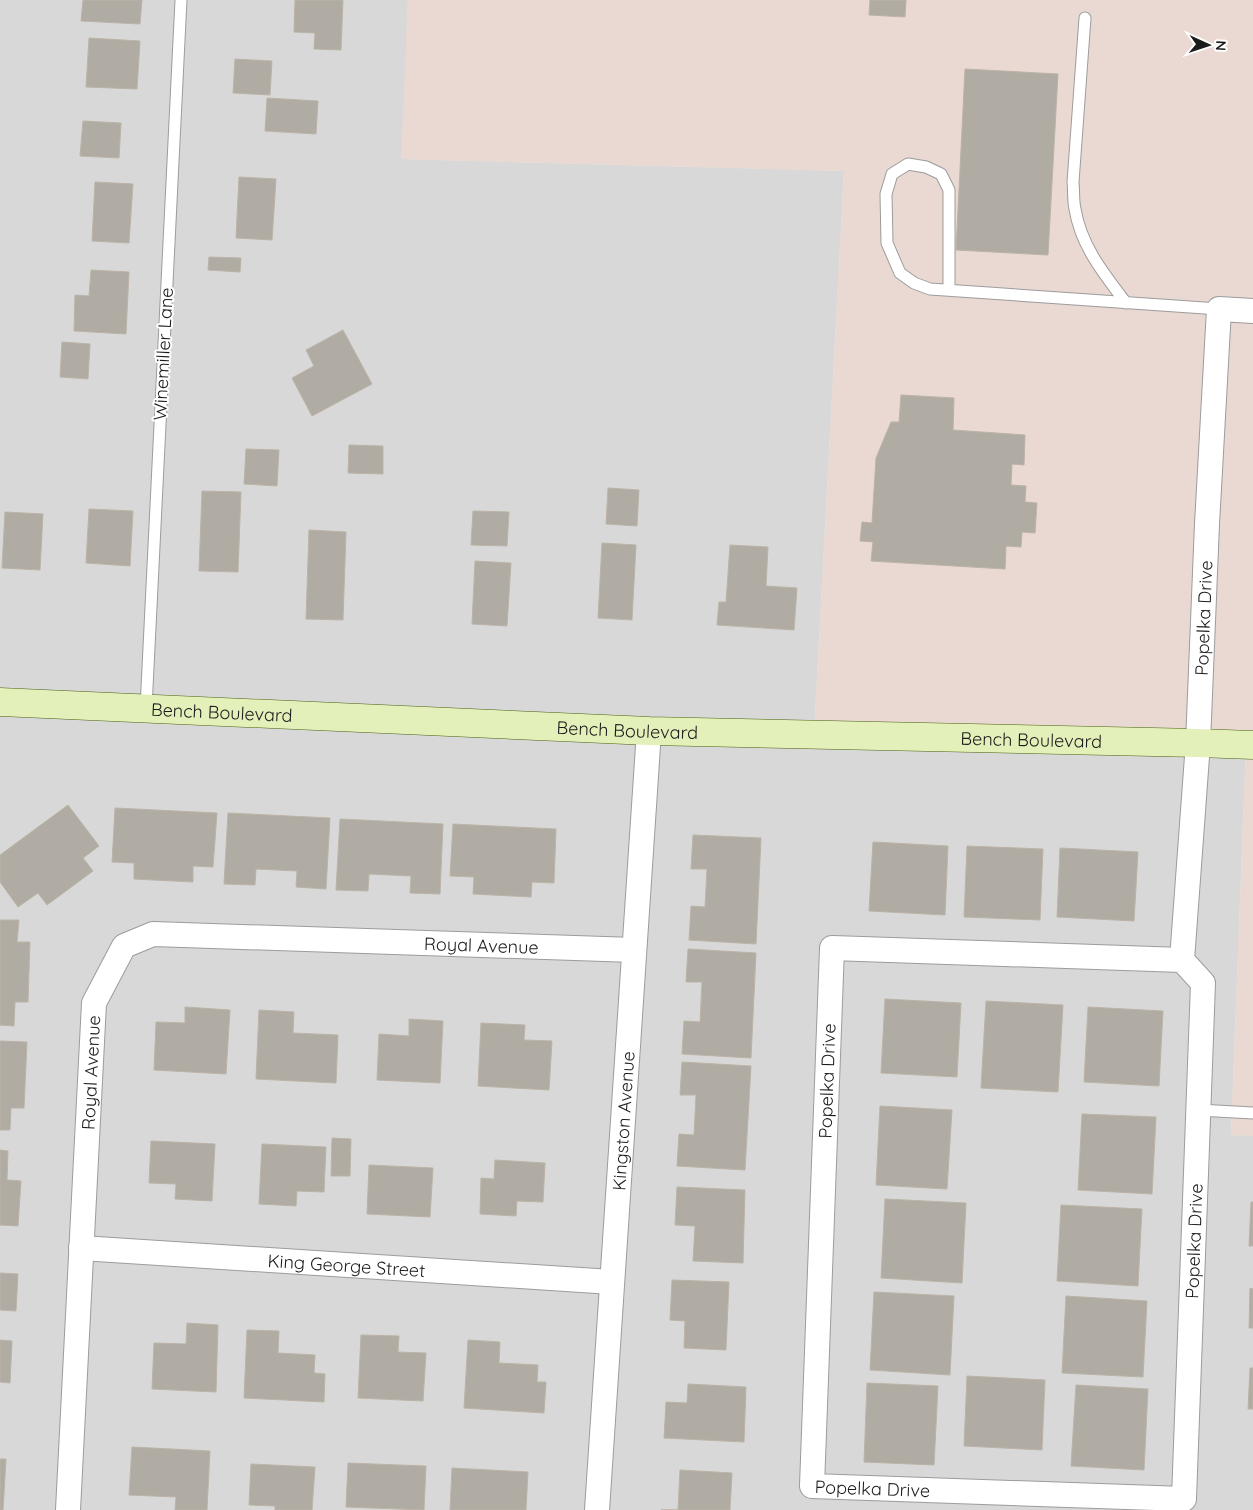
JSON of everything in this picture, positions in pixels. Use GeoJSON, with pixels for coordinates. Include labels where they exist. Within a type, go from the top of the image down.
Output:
{"type":"FeatureCollection","features":[{"type":"Feature","properties":{"kind":"main road","name":"Bench Boulevard"},"geometry":{"type":"LineString","coordinates":[[0,702],[649,731],[1198,742],[1253,745]]}},
{"type":"Feature","properties":{"kind":"street"},"geometry":{"type":"LineString","coordinates":[[1219,309],[1253,311]]}},
{"type":"Feature","properties":{"kind":"street","name":"Popelka Drive"},"geometry":{"type":"LineString","coordinates":[[1182,960],[1198,742],[1206,534],[1219,309]]}},
{"type":"Feature","properties":{"kind":"street","name":"Kingston Avenue"},"geometry":{"type":"LineString","coordinates":[[597,1510],[649,731]]}},
{"type":"Feature","properties":{"kind":"street","name":"Royal Avenue"},"geometry":{"type":"LineString","coordinates":[[68,1510],[94,1003],[124,946],[153,934],[634,950]]}},
{"type":"Feature","properties":{"kind":"street","name":"Popelka Drive"},"geometry":{"type":"LineString","coordinates":[[832,948],[1182,960],[1203,983],[1184,1499],[812,1486],[832,948]]}},
{"type":"Feature","properties":{"kind":"street","name":"King George Street"},"geometry":{"type":"LineString","coordinates":[[81,1248],[612,1282]]}},
{"type":"Feature","properties":{"kind":"lane","name":"Winemiller Lane"},"geometry":{"type":"LineString","coordinates":[[146,708],[181,0]]}},
{"type":"Feature","properties":{"kind":"lane"},"geometry":{"type":"LineString","coordinates":[[1085,18],[1073,182],[1075,209],[1084,242],[1102,271],[1126,303]]}},
{"type":"Feature","properties":{"kind":"lane"},"geometry":{"type":"LineString","coordinates":[[949,290],[949,190],[941,174],[926,167],[908,164],[892,174],[886,194],[887,243],[900,273],[914,283],[930,289],[1219,309]]}},
{"type":"Feature","properties":{"kind":"lane"},"geometry":{"type":"LineString","coordinates":[[1198,1110],[1253,1113]]}},
{"type":"Feature","properties":{"kind":"shaded area"},"geometry":{"type":"Polygon","coordinates":[[[0,0],[408,0],[402,159],[844,171],[814,734],[1246,745],[1231,1135],[1253,1136],[1253,1510],[0,1510],[0,0]]]}},
{"type":"Feature","properties":{"kind":"shaded area"},"geometry":{"type":"Polygon","coordinates":[[[408,0],[1253,0],[1253,1136],[1231,1135],[1246,745],[814,734],[844,171],[401,159],[408,0]]]}},
{"type":"Feature","properties":{"kind":"building"},"geometry":{"type":"Polygon","coordinates":[[[83,0],[142,0],[140,24],[81,21],[83,0]]]}},
{"type":"Feature","properties":{"kind":"building"},"geometry":{"type":"Polygon","coordinates":[[[295,0],[343,0],[341,50],[314,49],[315,33],[294,32],[295,0]]]}},
{"type":"Feature","properties":{"kind":"building"},"geometry":{"type":"Polygon","coordinates":[[[870,0],[906,0],[905,17],[869,15],[870,0]]]}},
{"type":"Feature","properties":{"kind":"building"},"geometry":{"type":"Polygon","coordinates":[[[89,38],[140,41],[137,89],[86,87],[89,38]]]}},
{"type":"Feature","properties":{"kind":"building"},"geometry":{"type":"Polygon","coordinates":[[[235,59],[272,61],[270,95],[233,93],[235,59]]]}},
{"type":"Feature","properties":{"kind":"building"},"geometry":{"type":"Polygon","coordinates":[[[965,69],[1058,74],[1048,255],[956,250],[965,69]]]}},
{"type":"Feature","properties":{"kind":"building"},"geometry":{"type":"Polygon","coordinates":[[[267,98],[318,101],[316,134],[265,131],[267,98]]]}},
{"type":"Feature","properties":{"kind":"building"},"geometry":{"type":"Polygon","coordinates":[[[83,121],[121,123],[119,158],[80,156],[83,121]]]}},
{"type":"Feature","properties":{"kind":"building"},"geometry":{"type":"Polygon","coordinates":[[[239,177],[276,179],[272,240],[236,238],[239,177]]]}},
{"type":"Feature","properties":{"kind":"building"},"geometry":{"type":"Polygon","coordinates":[[[95,182],[133,184],[129,243],[92,241],[95,182]]]}},
{"type":"Feature","properties":{"kind":"building"},"geometry":{"type":"Polygon","coordinates":[[[209,257],[241,258],[240,272],[208,270],[209,257]]]}},
{"type":"Feature","properties":{"kind":"building"},"geometry":{"type":"Polygon","coordinates":[[[91,270],[129,272],[126,334],[74,331],[75,295],[89,296],[91,270]]]}},
{"type":"Feature","properties":{"kind":"building"},"geometry":{"type":"Polygon","coordinates":[[[343,330],[372,384],[312,416],[292,378],[314,366],[306,350],[343,330]]]}},
{"type":"Feature","properties":{"kind":"building"},"geometry":{"type":"Polygon","coordinates":[[[62,342],[90,344],[88,379],[60,377],[62,342]]]}},
{"type":"Feature","properties":{"kind":"building"},"geometry":{"type":"Polygon","coordinates":[[[901,395],[954,398],[953,430],[1025,435],[1024,465],[1012,464],[1011,485],[1026,486],[1025,502],[1037,503],[1035,533],[1022,532],[1021,547],[1006,546],[1005,569],[871,561],[873,542],[860,541],[862,522],[872,523],[876,458],[891,422],[899,422],[901,395]]]}},
{"type":"Feature","properties":{"kind":"building"},"geometry":{"type":"Polygon","coordinates":[[[349,445],[383,446],[383,474],[348,473],[349,445]]]}},
{"type":"Feature","properties":{"kind":"building"},"geometry":{"type":"Polygon","coordinates":[[[246,449],[279,450],[277,486],[244,484],[246,449]]]}},
{"type":"Feature","properties":{"kind":"building"},"geometry":{"type":"Polygon","coordinates":[[[608,488],[639,490],[637,526],[606,524],[608,488]]]}},
{"type":"Feature","properties":{"kind":"building"},"geometry":{"type":"Polygon","coordinates":[[[202,491],[241,492],[238,572],[199,571],[202,491]]]}},
{"type":"Feature","properties":{"kind":"building"},"geometry":{"type":"Polygon","coordinates":[[[89,509],[133,511],[130,566],[86,563],[89,509]]]}},
{"type":"Feature","properties":{"kind":"building"},"geometry":{"type":"Polygon","coordinates":[[[473,511],[509,512],[507,546],[471,545],[473,511]]]}},
{"type":"Feature","properties":{"kind":"building"},"geometry":{"type":"Polygon","coordinates":[[[5,512],[43,514],[40,570],[2,568],[5,512]]]}},
{"type":"Feature","properties":{"kind":"building"},"geometry":{"type":"Polygon","coordinates":[[[309,530],[346,532],[343,620],[306,619],[309,530]]]}},
{"type":"Feature","properties":{"kind":"building"},"geometry":{"type":"Polygon","coordinates":[[[602,543],[636,545],[632,620],[598,618],[602,543]]]}},
{"type":"Feature","properties":{"kind":"building"},"geometry":{"type":"Polygon","coordinates":[[[730,545],[768,547],[766,586],[797,588],[794,630],[717,625],[719,602],[726,602],[730,545]]]}},
{"type":"Feature","properties":{"kind":"building"},"geometry":{"type":"Polygon","coordinates":[[[475,561],[511,563],[507,626],[472,624],[475,561]]]}},
{"type":"Feature","properties":{"kind":"building"},"geometry":{"type":"Polygon","coordinates":[[[68,805],[99,846],[83,858],[93,871],[47,905],[38,893],[18,907],[0,882],[0,855],[68,805]]]}},
{"type":"Feature","properties":{"kind":"building"},"geometry":{"type":"Polygon","coordinates":[[[115,808],[217,813],[213,867],[193,866],[193,882],[134,879],[134,863],[112,862],[115,808]]]}},
{"type":"Feature","properties":{"kind":"building"},"geometry":{"type":"Polygon","coordinates":[[[228,813],[330,818],[326,889],[296,887],[297,871],[256,869],[255,885],[224,884],[228,813]]]}},
{"type":"Feature","properties":{"kind":"building"},"geometry":{"type":"Polygon","coordinates":[[[340,819],[443,824],[440,894],[410,893],[411,876],[369,874],[368,891],[336,890],[340,819]]]}},
{"type":"Feature","properties":{"kind":"building"},"geometry":{"type":"Polygon","coordinates":[[[453,824],[556,829],[554,883],[532,882],[531,897],[473,894],[474,877],[450,876],[453,824]]]}},
{"type":"Feature","properties":{"kind":"building"},"geometry":{"type":"Polygon","coordinates":[[[693,835],[761,838],[756,944],[689,940],[691,906],[705,907],[707,869],[691,869],[693,835]]]}},
{"type":"Feature","properties":{"kind":"building"},"geometry":{"type":"Polygon","coordinates":[[[873,842],[948,846],[945,915],[869,911],[873,842]]]}},
{"type":"Feature","properties":{"kind":"building"},"geometry":{"type":"Polygon","coordinates":[[[967,846],[1043,849],[1040,920],[964,917],[967,846]]]}},
{"type":"Feature","properties":{"kind":"building"},"geometry":{"type":"Polygon","coordinates":[[[1060,848],[1138,852],[1134,921],[1057,917],[1060,848]]]}},
{"type":"Feature","properties":{"kind":"building"},"geometry":{"type":"Polygon","coordinates":[[[0,920],[19,920],[17,942],[30,942],[28,1002],[15,1002],[14,1026],[0,1025],[0,920]]]}},
{"type":"Feature","properties":{"kind":"building"},"geometry":{"type":"Polygon","coordinates":[[[688,949],[756,953],[751,1058],[682,1054],[684,1021],[700,1022],[702,982],[686,982],[688,949]]]}},
{"type":"Feature","properties":{"kind":"building"},"geometry":{"type":"Polygon","coordinates":[[[885,999],[961,1003],[957,1077],[881,1073],[885,999]]]}},
{"type":"Feature","properties":{"kind":"building"},"geometry":{"type":"Polygon","coordinates":[[[986,1001],[1063,1005],[1058,1092],[981,1088],[986,1001]]]}},
{"type":"Feature","properties":{"kind":"building"},"geometry":{"type":"Polygon","coordinates":[[[185,1007],[230,1010],[226,1074],[154,1070],[156,1022],[185,1023],[185,1007]]]}},
{"type":"Feature","properties":{"kind":"building"},"geometry":{"type":"Polygon","coordinates":[[[1088,1007],[1163,1011],[1159,1086],[1084,1082],[1088,1007]]]}},
{"type":"Feature","properties":{"kind":"building"},"geometry":{"type":"Polygon","coordinates":[[[259,1010],[294,1012],[293,1033],[338,1035],[336,1083],[256,1079],[259,1010]]]}},
{"type":"Feature","properties":{"kind":"building"},"geometry":{"type":"Polygon","coordinates":[[[409,1019],[443,1021],[440,1083],[377,1080],[379,1034],[409,1036],[409,1019]]]}},
{"type":"Feature","properties":{"kind":"building"},"geometry":{"type":"Polygon","coordinates":[[[481,1023],[525,1025],[524,1040],[552,1041],[549,1090],[478,1086],[481,1023]]]}},
{"type":"Feature","properties":{"kind":"building"},"geometry":{"type":"Polygon","coordinates":[[[0,1041],[27,1042],[24,1108],[11,1108],[10,1130],[0,1130],[0,1041]]]}},
{"type":"Feature","properties":{"kind":"building"},"geometry":{"type":"Polygon","coordinates":[[[682,1062],[751,1066],[745,1170],[677,1166],[679,1134],[694,1135],[696,1095],[680,1095],[682,1062]]]}},
{"type":"Feature","properties":{"kind":"building"},"geometry":{"type":"Polygon","coordinates":[[[880,1106],[952,1110],[947,1189],[876,1185],[880,1106]]]}},
{"type":"Feature","properties":{"kind":"building"},"geometry":{"type":"Polygon","coordinates":[[[1082,1114],[1156,1117],[1152,1194],[1078,1190],[1082,1114]]]}},
{"type":"Feature","properties":{"kind":"building"},"geometry":{"type":"Polygon","coordinates":[[[332,1138],[351,1139],[350,1176],[331,1176],[332,1138]]]}},
{"type":"Feature","properties":{"kind":"building"},"geometry":{"type":"Polygon","coordinates":[[[151,1141],[215,1144],[212,1201],[175,1199],[176,1184],[149,1183],[151,1141]]]}},
{"type":"Feature","properties":{"kind":"building"},"geometry":{"type":"Polygon","coordinates":[[[262,1144],[326,1147],[324,1192],[297,1191],[296,1206],[259,1204],[262,1144]]]}},
{"type":"Feature","properties":{"kind":"building"},"geometry":{"type":"Polygon","coordinates":[[[0,1150],[8,1151],[7,1180],[21,1181],[18,1226],[0,1225],[0,1150]]]}},
{"type":"Feature","properties":{"kind":"building"},"geometry":{"type":"Polygon","coordinates":[[[495,1160],[545,1163],[543,1202],[517,1201],[516,1216],[480,1214],[481,1178],[494,1179],[495,1160]]]}},
{"type":"Feature","properties":{"kind":"building"},"geometry":{"type":"Polygon","coordinates":[[[369,1165],[433,1168],[430,1217],[367,1214],[369,1165]]]}},
{"type":"Feature","properties":{"kind":"building"},"geometry":{"type":"Polygon","coordinates":[[[677,1187],[745,1190],[743,1263],[693,1261],[695,1226],[675,1225],[677,1187]]]}},
{"type":"Feature","properties":{"kind":"building"},"geometry":{"type":"Polygon","coordinates":[[[885,1199],[966,1203],[962,1283],[881,1278],[885,1199]]]}},
{"type":"Feature","properties":{"kind":"building"},"geometry":{"type":"Polygon","coordinates":[[[1251,1202],[1253,1202],[1253,1246],[1249,1246],[1251,1202]]]}},
{"type":"Feature","properties":{"kind":"building"},"geometry":{"type":"Polygon","coordinates":[[[1061,1205],[1142,1209],[1138,1286],[1057,1281],[1061,1205]]]}},
{"type":"Feature","properties":{"kind":"building"},"geometry":{"type":"Polygon","coordinates":[[[0,1273],[18,1274],[16,1311],[0,1310],[0,1273]]]}},
{"type":"Feature","properties":{"kind":"building"},"geometry":{"type":"Polygon","coordinates":[[[672,1280],[729,1282],[726,1350],[684,1348],[685,1321],[670,1320],[672,1280]]]}},
{"type":"Feature","properties":{"kind":"building"},"geometry":{"type":"Polygon","coordinates":[[[1250,1288],[1253,1289],[1253,1328],[1249,1328],[1250,1288]]]}},
{"type":"Feature","properties":{"kind":"building"},"geometry":{"type":"Polygon","coordinates":[[[874,1292],[954,1296],[950,1375],[870,1370],[874,1292]]]}},
{"type":"Feature","properties":{"kind":"building"},"geometry":{"type":"Polygon","coordinates":[[[1066,1296],[1147,1301],[1143,1377],[1062,1373],[1066,1296]]]}},
{"type":"Feature","properties":{"kind":"building"},"geometry":{"type":"Polygon","coordinates":[[[187,1323],[218,1325],[216,1392],[152,1389],[154,1343],[186,1344],[187,1323]]]}},
{"type":"Feature","properties":{"kind":"building"},"geometry":{"type":"Polygon","coordinates":[[[247,1330],[279,1331],[278,1353],[315,1355],[314,1373],[325,1374],[324,1402],[244,1398],[247,1330]]]}},
{"type":"Feature","properties":{"kind":"building"},"geometry":{"type":"Polygon","coordinates":[[[361,1335],[399,1336],[398,1352],[426,1353],[423,1401],[358,1398],[361,1335]]]}},
{"type":"Feature","properties":{"kind":"building"},"geometry":{"type":"Polygon","coordinates":[[[0,1340],[12,1341],[10,1383],[0,1382],[0,1340]]]}},
{"type":"Feature","properties":{"kind":"building"},"geometry":{"type":"Polygon","coordinates":[[[468,1340],[500,1342],[499,1363],[538,1365],[537,1382],[546,1382],[544,1413],[464,1408],[468,1340]]]}},
{"type":"Feature","properties":{"kind":"building"},"geometry":{"type":"Polygon","coordinates":[[[1250,1368],[1253,1368],[1253,1409],[1248,1409],[1250,1368]]]}},
{"type":"Feature","properties":{"kind":"building"},"geometry":{"type":"Polygon","coordinates":[[[967,1376],[1045,1380],[1042,1450],[964,1446],[967,1376]]]}},
{"type":"Feature","properties":{"kind":"building"},"geometry":{"type":"Polygon","coordinates":[[[867,1383],[938,1386],[934,1465],[864,1462],[867,1383]]]}},
{"type":"Feature","properties":{"kind":"building"},"geometry":{"type":"Polygon","coordinates":[[[688,1384],[746,1387],[744,1442],[664,1438],[666,1402],[687,1403],[688,1384]]]}},
{"type":"Feature","properties":{"kind":"building"},"geometry":{"type":"Polygon","coordinates":[[[1076,1385],[1148,1389],[1144,1470],[1071,1466],[1076,1385]]]}},
{"type":"Feature","properties":{"kind":"building"},"geometry":{"type":"Polygon","coordinates":[[[132,1447],[210,1451],[207,1510],[175,1510],[176,1497],[129,1495],[132,1447]]]}},
{"type":"Feature","properties":{"kind":"building"},"geometry":{"type":"Polygon","coordinates":[[[0,1459],[6,1459],[3,1510],[0,1510],[0,1459]]]}},
{"type":"Feature","properties":{"kind":"building"},"geometry":{"type":"Polygon","coordinates":[[[348,1463],[426,1466],[424,1510],[346,1507],[348,1463]]]}},
{"type":"Feature","properties":{"kind":"building"},"geometry":{"type":"Polygon","coordinates":[[[251,1464],[315,1467],[312,1510],[275,1510],[275,1506],[249,1505],[251,1464]]]}},
{"type":"Feature","properties":{"kind":"building"},"geometry":{"type":"Polygon","coordinates":[[[452,1468],[528,1472],[526,1510],[450,1510],[452,1468]]]}},
{"type":"Feature","properties":{"kind":"building"},"geometry":{"type":"Polygon","coordinates":[[[680,1470],[732,1473],[730,1510],[678,1510],[680,1470]]]}}]}
